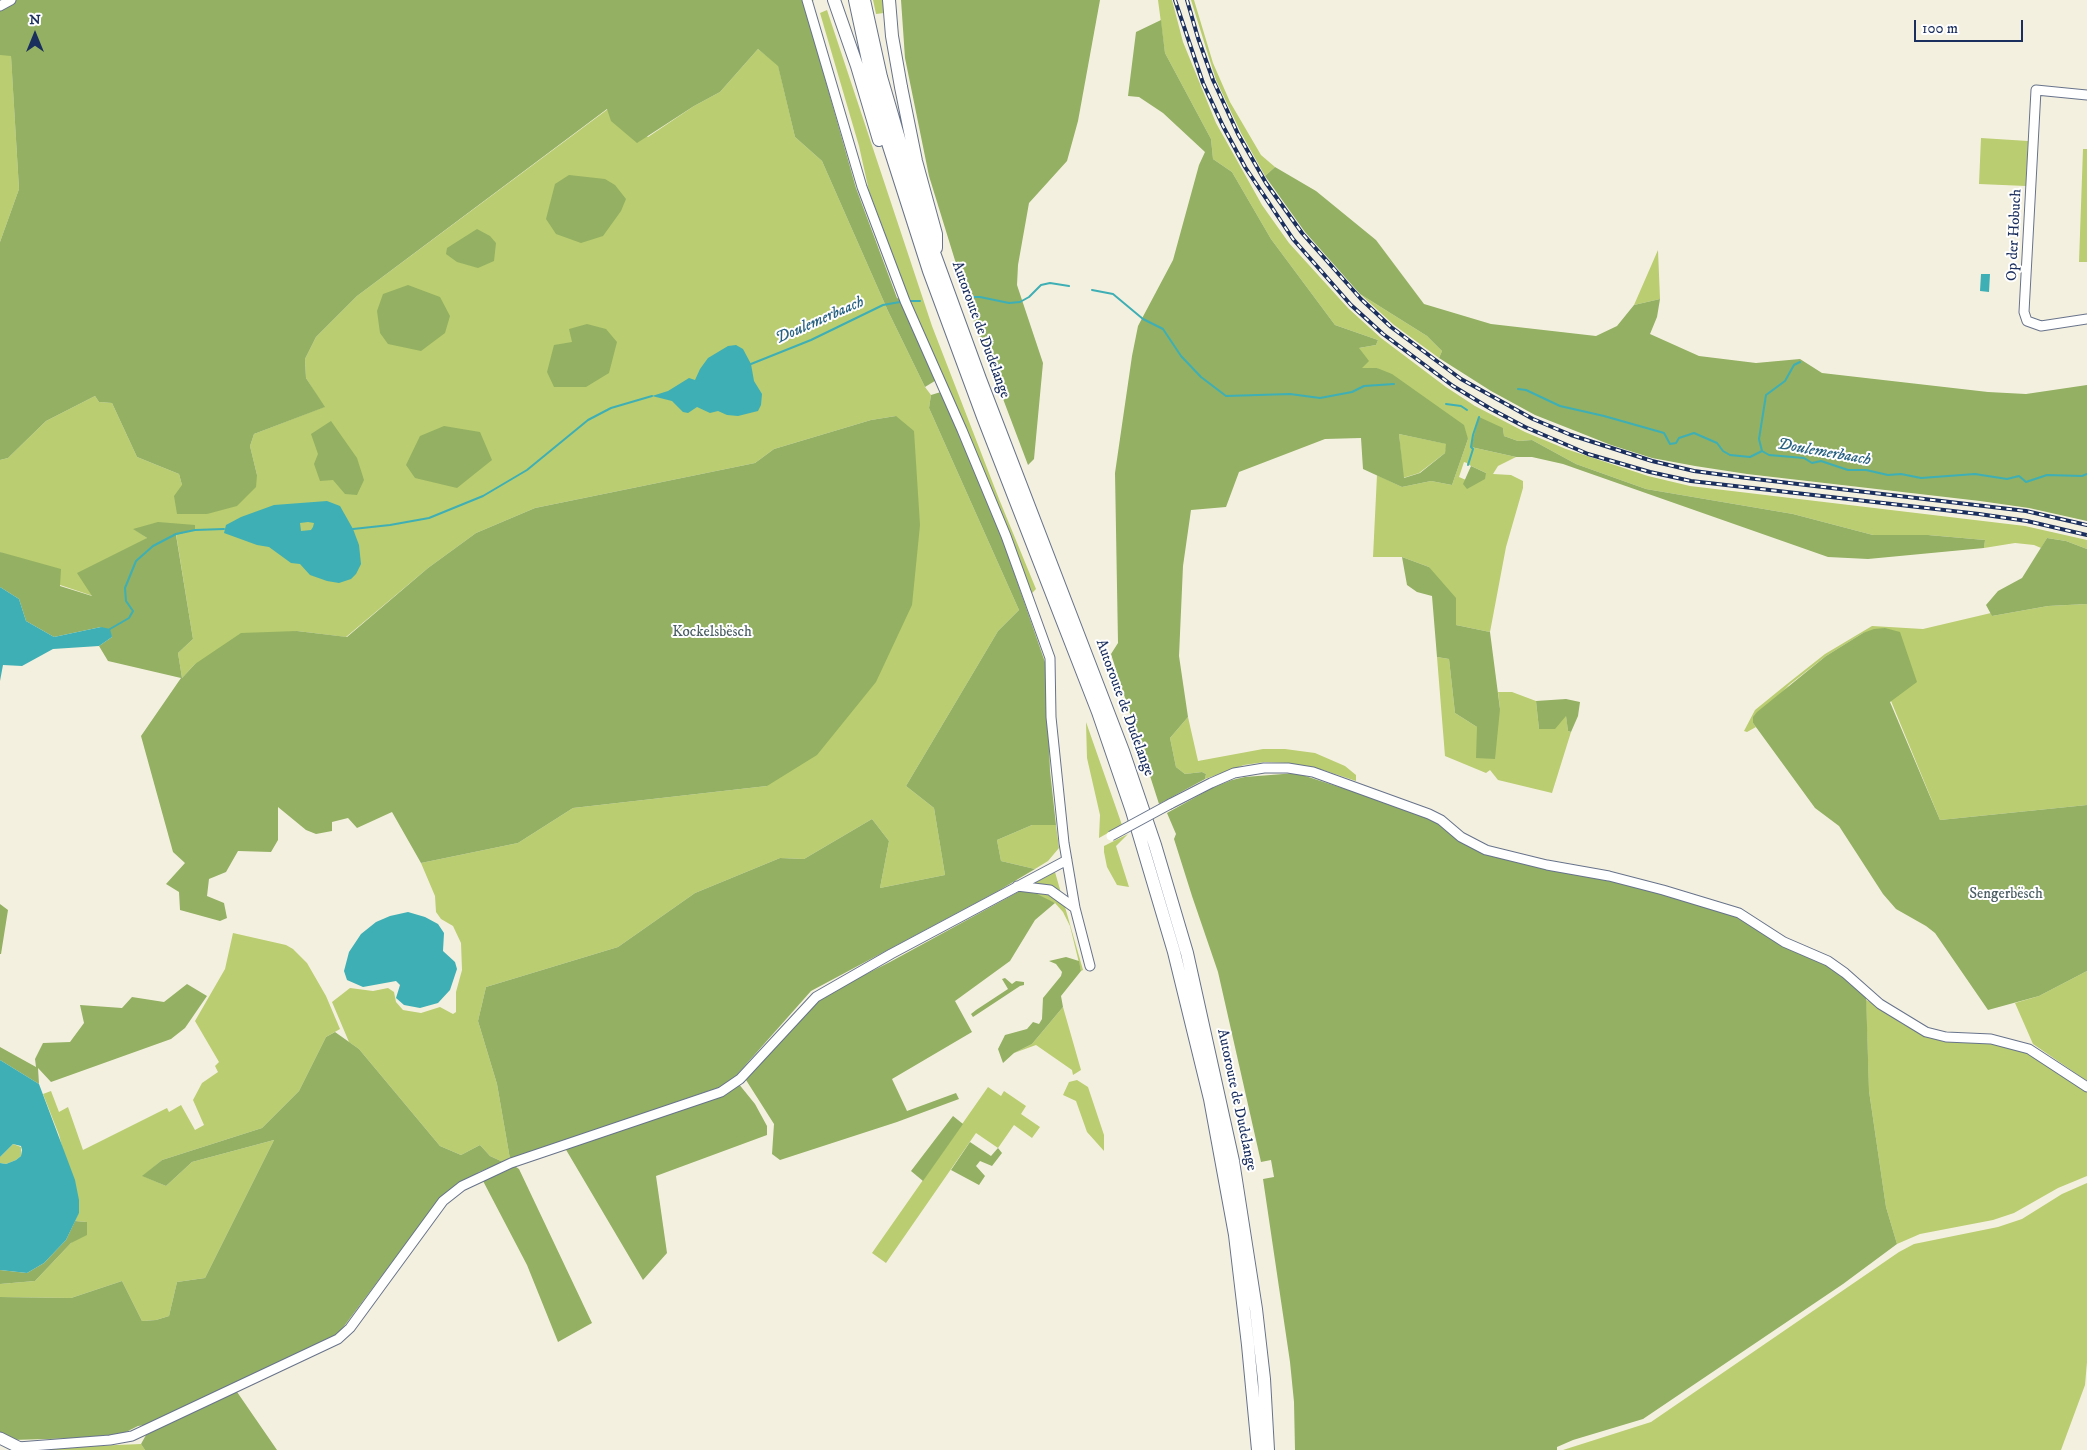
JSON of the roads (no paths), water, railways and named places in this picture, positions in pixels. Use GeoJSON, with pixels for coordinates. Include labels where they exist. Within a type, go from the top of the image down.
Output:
{"type":"FeatureCollection","features":[{"type":"Feature","properties":{"kind":"highway"},"geometry":{"type":"LineString","coordinates":[[834,0],[857,66],[881,146],[895,165]]}},
{"type":"Feature","properties":{"kind":"highway"},"geometry":{"type":"LineString","coordinates":[[850,0],[860,44],[872,79]]}},
{"type":"Feature","properties":{"kind":"highway","name":"Autoroute de Dudelange"},"geometry":{"type":"LineString","coordinates":[[855,0],[872,79],[895,165],[929,271],[1101,721],[1132,811],[1174,952],[1204,1071],[1232,1216],[1247,1336],[1258,1450]]}},
{"type":"Feature","properties":{"kind":"highway","name":"Autoroute de Dudelange"},"geometry":{"type":"LineString","coordinates":[[864,0],[869,27],[898,138],[936,258],[980,380],[1123,751],[1152,836],[1187,953],[1233,1161],[1256,1308],[1264,1379],[1268,1450]]}},
{"type":"Feature","properties":{"kind":"highway"},"geometry":{"type":"LineString","coordinates":[[889,0],[892,36],[908,128],[936,234],[936,258]]}},
{"type":"Feature","properties":{"kind":"main road"},"geometry":{"type":"LineString","coordinates":[[0,1438],[21,1448]]}},
{"type":"Feature","properties":{"kind":"street"},"geometry":{"type":"LineString","coordinates":[[0,6],[11,0]]}},
{"type":"Feature","properties":{"kind":"street"},"geometry":{"type":"LineString","coordinates":[[807,0],[862,187],[906,301],[1006,536],[1050,658],[1051,717],[1064,843],[1076,908],[1090,966]]}},
{"type":"Feature","properties":{"kind":"street","name":"Op der Hobuch"},"geometry":{"type":"LineString","coordinates":[[2087,95],[2036,90],[2024,312],[2028,320],[2041,326],[2087,319]]}},
{"type":"Feature","properties":{"kind":"street"},"geometry":{"type":"LineString","coordinates":[[1111,836],[1210,783],[1234,773],[1264,768],[1288,768],[1313,772],[1429,814],[1441,820],[1461,837],[1486,850],[1547,865],[1609,876],[1739,913],[1784,942],[1828,961],[1845,973],[1880,1004],[1926,1032],[1946,1037],[1991,1039],[2029,1049],[2087,1087]]}},
{"type":"Feature","properties":{"kind":"street"},"geometry":{"type":"LineString","coordinates":[[21,1448],[110,1440],[132,1436],[338,1339],[350,1328],[443,1201],[462,1186],[511,1163],[721,1092],[740,1079],[816,997],[883,958],[1067,860]]}},
{"type":"Feature","properties":{"kind":"street"},"geometry":{"type":"LineString","coordinates":[[1017,886],[1050,890],[1076,908]]}},
{"type":"Feature","properties":{"kind":"water"},"geometry":{"type":"Polygon","coordinates":[[[1981,274],[1990,274],[1989,292],[1980,291],[1981,274]]]}},
{"type":"Feature","properties":{"kind":"water"},"geometry":{"type":"Polygon","coordinates":[[[736,345],[743,349],[751,364],[754,381],[762,394],[761,405],[758,411],[738,416],[727,415],[718,411],[710,413],[697,407],[688,413],[683,412],[672,401],[652,396],[668,391],[689,378],[695,380],[708,358],[728,346],[736,345]]]}},
{"type":"Feature","properties":{"kind":"water"},"geometry":{"type":"Polygon","coordinates":[[[327,501],[340,506],[353,529],[359,545],[361,564],[356,574],[351,579],[339,583],[327,581],[310,575],[300,564],[291,563],[269,547],[257,545],[224,533],[226,525],[241,517],[274,505],[327,501]],[[300,523],[301,531],[311,530],[314,523],[300,523]]]}},
{"type":"Feature","properties":{"kind":"water"},"geometry":{"type":"Polygon","coordinates":[[[0,587],[19,599],[26,621],[54,637],[101,627],[110,629],[112,637],[99,646],[53,649],[22,666],[3,665],[0,681],[0,587]]]}},
{"type":"Feature","properties":{"kind":"water"},"geometry":{"type":"Polygon","coordinates":[[[408,912],[425,917],[438,924],[444,933],[443,951],[455,962],[457,969],[450,990],[438,1003],[420,1008],[404,1005],[396,998],[400,985],[396,981],[363,987],[347,980],[344,971],[349,952],[361,934],[376,922],[390,916],[408,912]]]}},
{"type":"Feature","properties":{"kind":"water"},"geometry":{"type":"Polygon","coordinates":[[[0,1060],[39,1084],[75,1180],[79,1200],[79,1213],[66,1240],[44,1263],[27,1273],[0,1270],[0,1163],[6,1164],[16,1160],[21,1156],[22,1150],[21,1146],[13,1144],[0,1157],[0,1060]]]}},
{"type":"Feature","properties":{"kind":"waterway","name":"Doulemerbaach"},"geometry":{"type":"LineString","coordinates":[[968,297],[980,297],[1009,303],[1020,302],[1029,297],[1041,285],[1050,283],[1069,286]]}},
{"type":"Feature","properties":{"kind":"waterway","name":"Doulemerbaach"},"geometry":{"type":"LineString","coordinates":[[1092,290],[1113,294],[1143,319],[1163,329],[1181,356],[1201,377],[1226,396],[1290,394],[1320,398],[1352,392],[1364,386],[1394,384]]}},
{"type":"Feature","properties":{"kind":"waterway","name":"Doulemerbaach"},"geometry":{"type":"LineString","coordinates":[[909,301],[920,301]]}},
{"type":"Feature","properties":{"kind":"waterway","name":"Doulemerbaach"},"geometry":{"type":"LineString","coordinates":[[751,364],[811,340],[883,305],[900,302]]}},
{"type":"Feature","properties":{"kind":"waterway"},"geometry":{"type":"LineString","coordinates":[[1762,451],[1759,439],[1766,395],[1785,381],[1794,365],[1800,362]]}},
{"type":"Feature","properties":{"kind":"waterway","name":"Doulemerbaach"},"geometry":{"type":"LineString","coordinates":[[1518,389],[1526,390],[1560,406],[1664,433],[1670,444],[1676,443],[1679,438],[1694,433],[1717,443],[1723,451],[1730,455],[1750,457],[1762,451],[1769,455],[1804,458],[1812,463],[1821,461],[1848,470],[1866,470],[1888,475],[1901,474],[1921,478],[1975,474],[2007,479],[2019,476],[2026,482],[2047,475],[2082,476],[2087,474]]}},
{"type":"Feature","properties":{"kind":"waterway"},"geometry":{"type":"LineString","coordinates":[[353,529],[429,518],[483,496],[527,470],[588,420],[611,408],[652,396]]}},
{"type":"Feature","properties":{"kind":"waterway","name":"Doulemerbaach"},"geometry":{"type":"LineString","coordinates":[[1446,404],[1461,406],[1467,410]]}},
{"type":"Feature","properties":{"kind":"waterway","name":"Doulemerbaach"},"geometry":{"type":"LineString","coordinates":[[1468,465],[1473,449],[1471,447],[1473,435],[1479,417]]}},
{"type":"Feature","properties":{"kind":"waterway"},"geometry":{"type":"LineString","coordinates":[[110,629],[129,618],[133,611],[126,601],[125,588],[136,561],[153,546],[176,534],[195,530],[224,529]]}},
{"type":"Feature","properties":{"kind":"railway"},"geometry":{"type":"LineString","coordinates":[[1175,0],[1203,83],[1223,126],[1245,167],[1293,239],[1351,305],[1383,334],[1453,386],[1491,409],[1525,427],[1588,454],[1650,472],[1691,481],[1979,514],[2027,521],[2087,535]]}},
{"type":"Feature","properties":{"kind":"railway"},"geometry":{"type":"LineString","coordinates":[[1187,0],[1213,80],[1238,134],[1266,183],[1302,233],[1361,299],[1391,327],[1461,379],[1533,419],[1571,435],[1652,461],[1694,471],[2026,511],[2087,525]]}},
{"type":"Feature","properties":{"kind":"park label","name":"Kockelsbësch"},"geometry":{"type":"Point","coordinates":[712,633]}},
{"type":"Feature","properties":{"kind":"park label","name":"Sengerbësch"},"geometry":{"type":"Point","coordinates":[2006,895]}}]}
